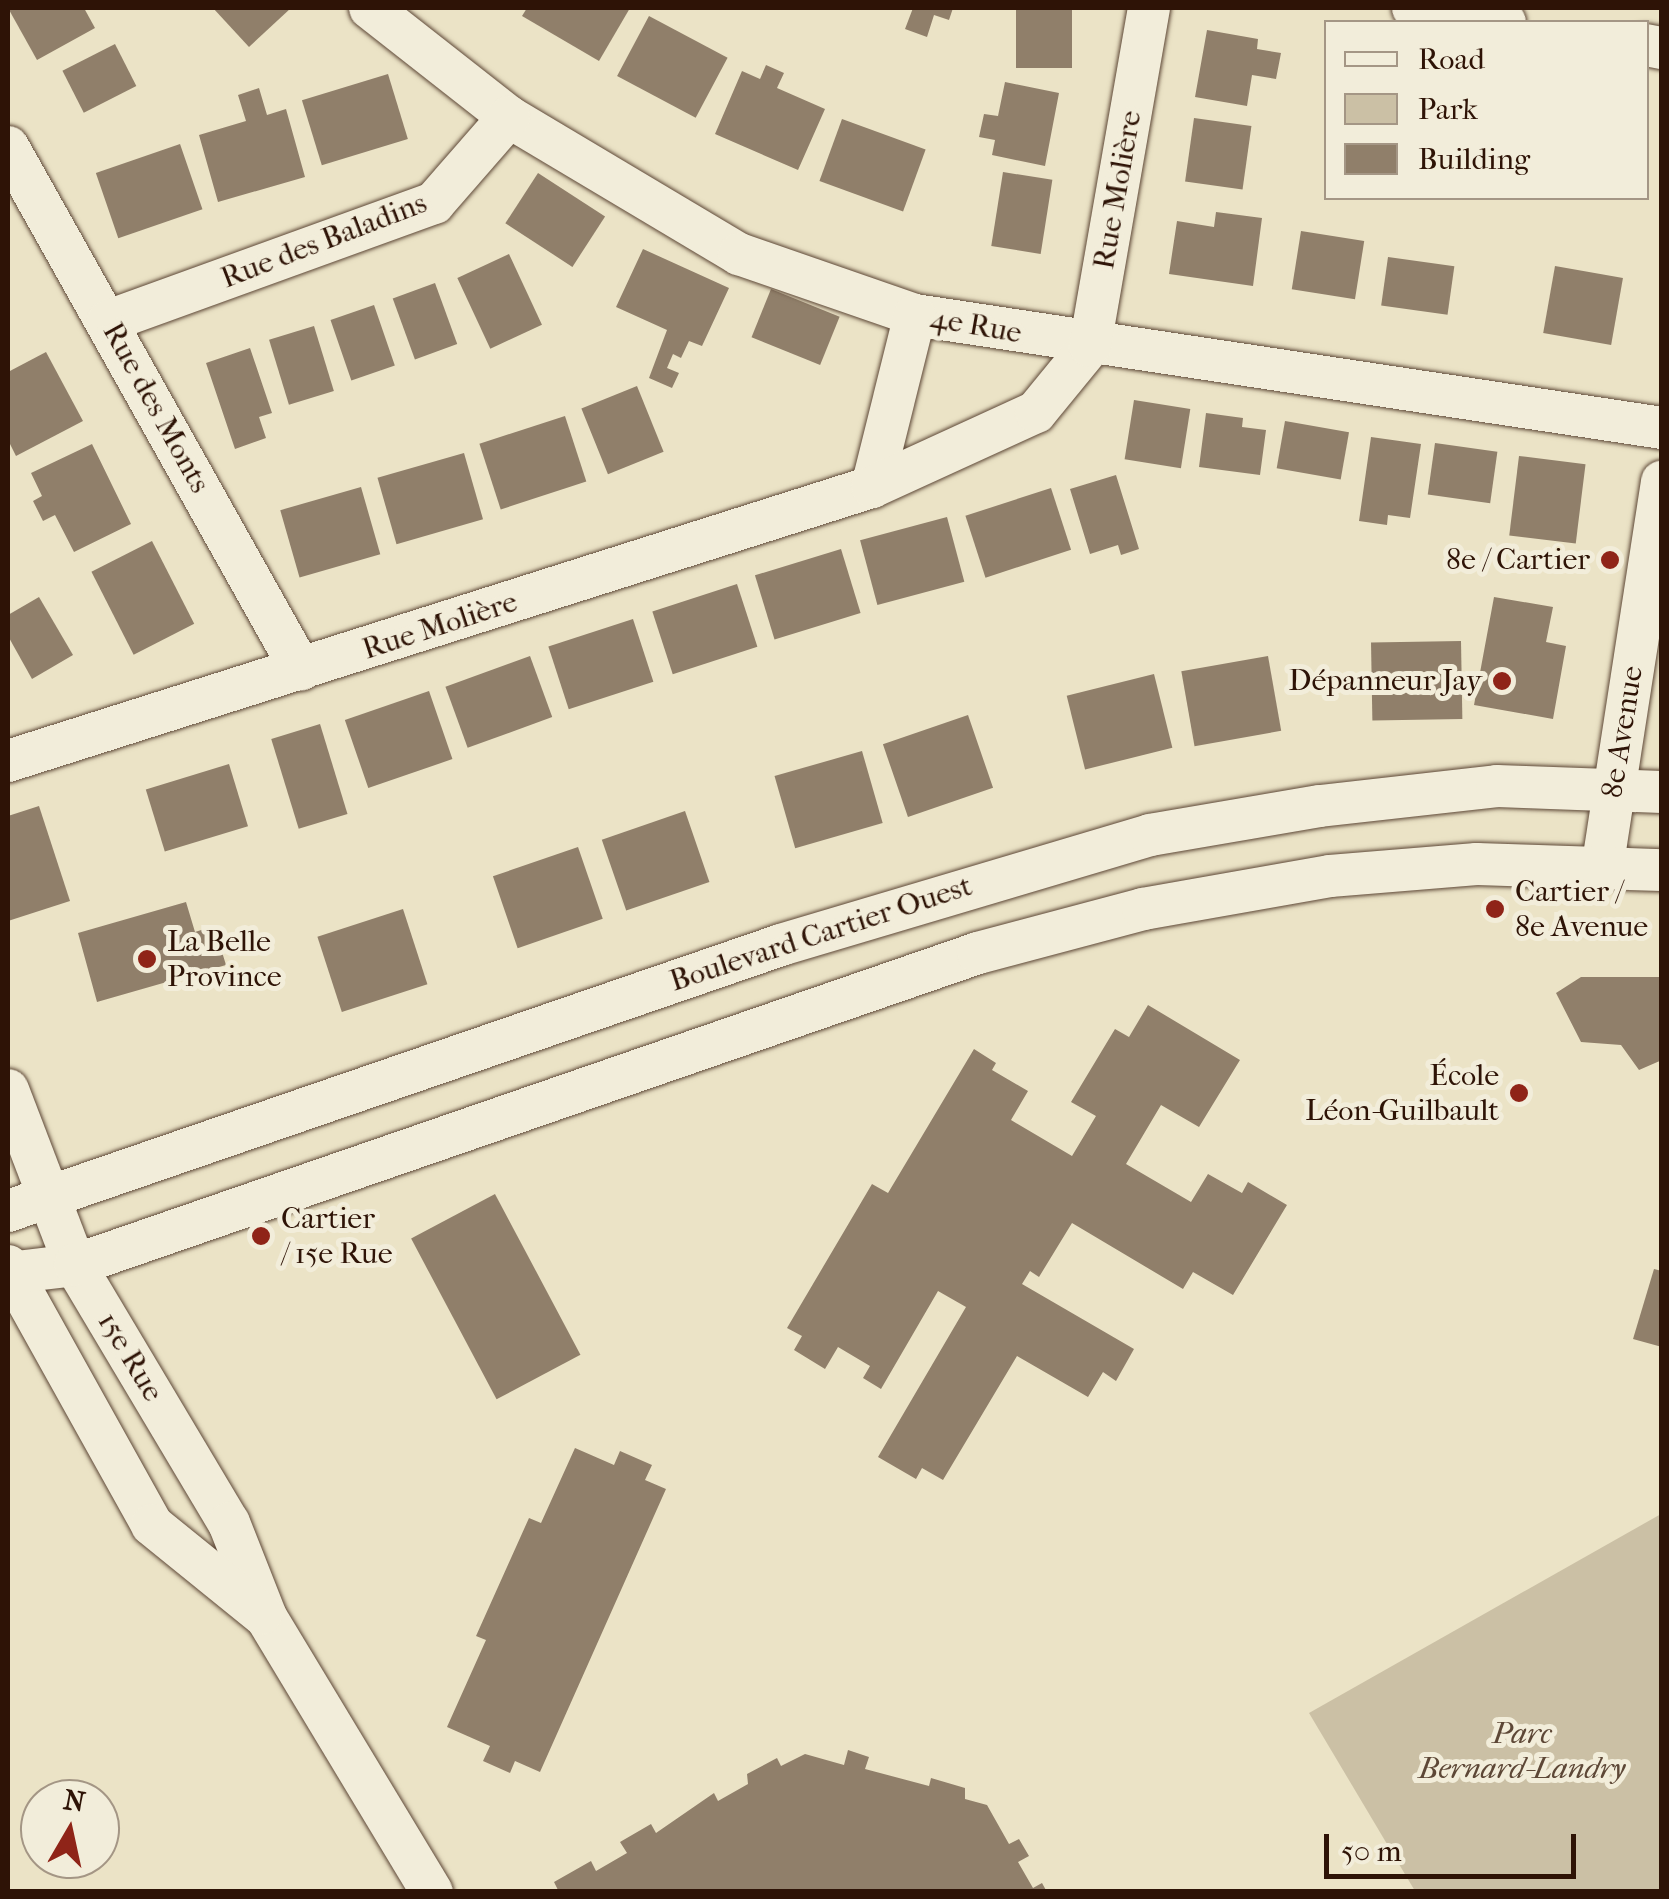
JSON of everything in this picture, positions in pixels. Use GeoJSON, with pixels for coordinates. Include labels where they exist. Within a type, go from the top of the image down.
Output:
{"type":"FeatureCollection","features":[{"type":"Feature","properties":{"kind":"street","name":"4e Rue"},"geometry":{"type":"LineString","coordinates":[[370,8],[509,117],[739,254],[915,315],[1090,346],[1662,428]]}},
{"type":"Feature","properties":{"kind":"street","name":"Rue Molière"},"geometry":{"type":"LineString","coordinates":[[8,761],[872,486],[1036,412],[1090,346],[1149,8]]}},
{"type":"Feature","properties":{"kind":"street"},"geometry":{"type":"LineString","coordinates":[[1412,8],[1492,20]]}},
{"type":"Feature","properties":{"kind":"street","name":"Rue des Baladins"},"geometry":{"type":"LineString","coordinates":[[108,321],[434,203],[509,117]]}},
{"type":"Feature","properties":{"kind":"street","name":"Rue des Monts"},"geometry":{"type":"LineString","coordinates":[[8,146],[301,670]]}},
{"type":"Feature","properties":{"kind":"street"},"geometry":{"type":"LineString","coordinates":[[872,486],[915,315]]}},
{"type":"Feature","properties":{"kind":"street","name":"8e Avenue"},"geometry":{"type":"LineString","coordinates":[[1602,864],[1662,482]]}},
{"type":"Feature","properties":{"kind":"street","name":"Boulevard Cartier Ouest"},"geometry":{"type":"LineString","coordinates":[[26,1204],[764,950],[1150,836],[1320,806],[1497,786],[1614,787],[1662,792]]}},
{"type":"Feature","properties":{"kind":"street"},"geometry":{"type":"LineString","coordinates":[[8,1271],[75,1265],[978,953],[1143,909],[1330,876],[1602,864],[1662,870]]}},
{"type":"Feature","properties":{"kind":"street","name":"15e Rue"},"geometry":{"type":"LineString","coordinates":[[8,1090],[26,1204],[75,1265],[229,1523],[266,1618],[432,1892]]}},
{"type":"Feature","properties":{"kind":"street","name":"15e Rue"},"geometry":{"type":"LineString","coordinates":[[8,1271],[152,1525],[266,1618]]}},
{"type":"Feature","properties":{"kind":"green space","name":"Parc Bernard-Landry"},"geometry":{"type":"Polygon","coordinates":[[[1661,1514],[1661,1891],[1415,1891],[1309,1713],[1661,1514]]]}},
{"type":"Feature","properties":{"kind":"building"},"geometry":{"type":"Polygon","coordinates":[[[8,8],[84,8],[95,28],[37,60],[8,8]]]}},
{"type":"Feature","properties":{"kind":"building"},"geometry":{"type":"Polygon","coordinates":[[[213,8],[291,8],[249,47],[213,8]]]}},
{"type":"Feature","properties":{"kind":"building"},"geometry":{"type":"Polygon","coordinates":[[[527,8],[630,8],[599,61],[522,16],[527,8]]]}},
{"type":"Feature","properties":{"kind":"building"},"geometry":{"type":"Polygon","coordinates":[[[913,8],[953,8],[949,20],[934,15],[927,37],[905,29],[913,8]]]}},
{"type":"Feature","properties":{"kind":"building"},"geometry":{"type":"Polygon","coordinates":[[[1016,8],[1072,8],[1072,68],[1016,68],[1016,8]]]}},
{"type":"Feature","properties":{"kind":"building"},"geometry":{"type":"Polygon","coordinates":[[[649,16],[728,58],[696,118],[617,76],[649,16]]]}},
{"type":"Feature","properties":{"kind":"building"},"geometry":{"type":"Polygon","coordinates":[[[1207,30],[1258,39],[1257,49],[1281,53],[1276,79],[1252,75],[1247,106],[1195,97],[1207,30]]]}},
{"type":"Feature","properties":{"kind":"building"},"geometry":{"type":"Polygon","coordinates":[[[115,44],[136,86],[84,113],[62,71],[115,44]]]}},
{"type":"Feature","properties":{"kind":"building"},"geometry":{"type":"Polygon","coordinates":[[[766,65],[784,73],[777,88],[825,109],[798,170],[715,134],[742,71],[760,79],[766,65]]]}},
{"type":"Feature","properties":{"kind":"building"},"geometry":{"type":"Polygon","coordinates":[[[388,74],[408,139],[322,165],[302,100],[388,74]]]}},
{"type":"Feature","properties":{"kind":"building"},"geometry":{"type":"Polygon","coordinates":[[[1005,82],[1059,93],[1045,166],[992,155],[995,140],[979,137],[984,114],[998,116],[1005,82]]]}},
{"type":"Feature","properties":{"kind":"building"},"geometry":{"type":"Polygon","coordinates":[[[259,88],[267,115],[286,109],[305,177],[218,202],[199,135],[246,121],[238,95],[259,88]]]}},
{"type":"Feature","properties":{"kind":"building"},"geometry":{"type":"Polygon","coordinates":[[[1194,118],[1251,126],[1243,189],[1185,181],[1194,118]]]}},
{"type":"Feature","properties":{"kind":"building"},"geometry":{"type":"Polygon","coordinates":[[[842,119],[926,149],[903,211],[819,181],[842,119]]]}},
{"type":"Feature","properties":{"kind":"building"},"geometry":{"type":"Polygon","coordinates":[[[180,144],[202,209],[118,238],[96,173],[180,144]]]}},
{"type":"Feature","properties":{"kind":"building"},"geometry":{"type":"Polygon","coordinates":[[[1003,172],[1052,180],[1041,254],[991,246],[1003,172]]]}},
{"type":"Feature","properties":{"kind":"building"},"geometry":{"type":"Polygon","coordinates":[[[538,173],[605,217],[572,267],[505,223],[538,173]]]}},
{"type":"Feature","properties":{"kind":"building"},"geometry":{"type":"Polygon","coordinates":[[[1216,212],[1262,218],[1253,286],[1169,274],[1177,221],[1214,227],[1216,212]]]}},
{"type":"Feature","properties":{"kind":"building"},"geometry":{"type":"Polygon","coordinates":[[[1301,231],[1364,241],[1355,299],[1292,289],[1301,231]]]}},
{"type":"Feature","properties":{"kind":"building"},"geometry":{"type":"Polygon","coordinates":[[[643,249],[729,288],[702,346],[689,341],[681,358],[673,354],[667,368],[679,373],[672,388],[649,378],[667,330],[616,307],[643,249]]]}},
{"type":"Feature","properties":{"kind":"building"},"geometry":{"type":"Polygon","coordinates":[[[509,254],[542,325],[490,349],[457,278],[509,254]]]}},
{"type":"Feature","properties":{"kind":"building"},"geometry":{"type":"Polygon","coordinates":[[[1388,257],[1454,266],[1448,315],[1381,306],[1388,257]]]}},
{"type":"Feature","properties":{"kind":"building"},"geometry":{"type":"Polygon","coordinates":[[[1555,266],[1623,278],[1611,345],[1543,333],[1555,266]]]}},
{"type":"Feature","properties":{"kind":"building"},"geometry":{"type":"Polygon","coordinates":[[[435,283],[457,344],[415,359],[393,298],[435,283]]]}},
{"type":"Feature","properties":{"kind":"building"},"geometry":{"type":"Polygon","coordinates":[[[771,289],[840,317],[820,365],[752,337],[771,289]]]}},
{"type":"Feature","properties":{"kind":"building"},"geometry":{"type":"Polygon","coordinates":[[[374,305],[395,366],[351,380],[331,320],[374,305]]]}},
{"type":"Feature","properties":{"kind":"building"},"geometry":{"type":"Polygon","coordinates":[[[314,326],[334,391],[289,405],[269,340],[314,326]]]}},
{"type":"Feature","properties":{"kind":"building"},"geometry":{"type":"Polygon","coordinates":[[[250,348],[272,413],[259,417],[266,438],[235,449],[206,363],[250,348]]]}},
{"type":"Feature","properties":{"kind":"building"},"geometry":{"type":"Polygon","coordinates":[[[46,352],[83,421],[16,456],[8,440],[8,372],[46,352]]]}},
{"type":"Feature","properties":{"kind":"building"},"geometry":{"type":"Polygon","coordinates":[[[637,386],[664,452],[608,474],[581,408],[637,386]]]}},
{"type":"Feature","properties":{"kind":"building"},"geometry":{"type":"Polygon","coordinates":[[[1134,400],[1190,409],[1181,468],[1125,459],[1134,400]]]}},
{"type":"Feature","properties":{"kind":"building"},"geometry":{"type":"Polygon","coordinates":[[[1206,413],[1243,418],[1242,427],[1266,430],[1260,475],[1199,467],[1206,413]]]}},
{"type":"Feature","properties":{"kind":"building"},"geometry":{"type":"Polygon","coordinates":[[[565,416],[586,482],[501,509],[479,444],[565,416]]]}},
{"type":"Feature","properties":{"kind":"building"},"geometry":{"type":"Polygon","coordinates":[[[1285,421],[1349,432],[1341,480],[1277,468],[1285,421]]]}},
{"type":"Feature","properties":{"kind":"building"},"geometry":{"type":"Polygon","coordinates":[[[1371,437],[1421,444],[1410,518],[1388,515],[1387,525],[1359,521],[1371,437]]]}},
{"type":"Feature","properties":{"kind":"building"},"geometry":{"type":"Polygon","coordinates":[[[1435,443],[1497,452],[1490,503],[1428,494],[1435,443]]]}},
{"type":"Feature","properties":{"kind":"building"},"geometry":{"type":"Polygon","coordinates":[[[92,444],[131,524],[74,552],[55,515],[43,521],[33,501],[42,496],[31,473],[92,444]]]}},
{"type":"Feature","properties":{"kind":"building"},"geometry":{"type":"Polygon","coordinates":[[[464,453],[483,519],[397,544],[377,478],[464,453]]]}},
{"type":"Feature","properties":{"kind":"building"},"geometry":{"type":"Polygon","coordinates":[[[1519,456],[1586,464],[1576,544],[1509,535],[1519,456]]]}},
{"type":"Feature","properties":{"kind":"building"},"geometry":{"type":"Polygon","coordinates":[[[1116,475],[1139,549],[1121,555],[1118,545],[1090,554],[1070,489],[1116,475]]]}},
{"type":"Feature","properties":{"kind":"building"},"geometry":{"type":"Polygon","coordinates":[[[361,487],[380,554],[300,577],[280,510],[361,487]]]}},
{"type":"Feature","properties":{"kind":"building"},"geometry":{"type":"Polygon","coordinates":[[[1051,488],[1071,550],[985,578],[965,516],[1051,488]]]}},
{"type":"Feature","properties":{"kind":"building"},"geometry":{"type":"Polygon","coordinates":[[[947,517],[964,582],[877,605],[860,540],[947,517]]]}},
{"type":"Feature","properties":{"kind":"building"},"geometry":{"type":"Polygon","coordinates":[[[152,541],[194,624],[134,655],[91,572],[152,541]]]}},
{"type":"Feature","properties":{"kind":"building"},"geometry":{"type":"Polygon","coordinates":[[[841,549],[861,613],[775,639],[755,575],[841,549]]]}},
{"type":"Feature","properties":{"kind":"building"},"geometry":{"type":"Polygon","coordinates":[[[737,584],[757,647],[673,674],[652,612],[737,584]]]}},
{"type":"Feature","properties":{"kind":"building"},"geometry":{"type":"Polygon","coordinates":[[[39,597],[73,655],[32,679],[8,636],[8,615],[39,597]]]}},
{"type":"Feature","properties":{"kind":"building"},"geometry":{"type":"Polygon","coordinates":[[[1494,597],[1553,607],[1546,642],[1566,646],[1553,719],[1474,705],[1494,597]]]}},
{"type":"Feature","properties":{"kind":"building"},"geometry":{"type":"Polygon","coordinates":[[[633,619],[653,682],[569,709],[548,647],[633,619]]]}},
{"type":"Feature","properties":{"kind":"building"},"geometry":{"type":"Polygon","coordinates":[[[1461,641],[1462,719],[1372,721],[1371,643],[1461,641]]]}},
{"type":"Feature","properties":{"kind":"building"},"geometry":{"type":"Polygon","coordinates":[[[530,656],[552,717],[468,748],[445,687],[530,656]]]}},
{"type":"Feature","properties":{"kind":"building"},"geometry":{"type":"Polygon","coordinates":[[[1268,656],[1281,731],[1195,746],[1181,671],[1268,656]]]}},
{"type":"Feature","properties":{"kind":"building"},"geometry":{"type":"Polygon","coordinates":[[[1154,674],[1172,748],[1085,770],[1067,696],[1154,674]]]}},
{"type":"Feature","properties":{"kind":"building"},"geometry":{"type":"Polygon","coordinates":[[[429,691],[452,759],[368,788],[345,720],[429,691]]]}},
{"type":"Feature","properties":{"kind":"building"},"geometry":{"type":"Polygon","coordinates":[[[968,715],[993,788],[908,817],[883,744],[968,715]]]}},
{"type":"Feature","properties":{"kind":"building"},"geometry":{"type":"Polygon","coordinates":[[[320,724],[347,814],[299,829],[271,739],[320,724]]]}},
{"type":"Feature","properties":{"kind":"building"},"geometry":{"type":"Polygon","coordinates":[[[862,751],[883,823],[795,848],[775,776],[862,751]]]}},
{"type":"Feature","properties":{"kind":"building"},"geometry":{"type":"Polygon","coordinates":[[[229,764],[248,826],[165,852],[146,789],[229,764]]]}},
{"type":"Feature","properties":{"kind":"building"},"geometry":{"type":"Polygon","coordinates":[[[39,806],[70,901],[8,921],[8,816],[39,806]]]}},
{"type":"Feature","properties":{"kind":"building"},"geometry":{"type":"Polygon","coordinates":[[[685,811],[709,882],[626,911],[602,840],[685,811]]]}},
{"type":"Feature","properties":{"kind":"building"},"geometry":{"type":"Polygon","coordinates":[[[578,847],[603,919],[518,948],[493,876],[578,847]]]}},
{"type":"Feature","properties":{"kind":"building"},"geometry":{"type":"Polygon","coordinates":[[[186,902],[195,932],[214,926],[226,965],[97,1002],[78,933],[186,902]]]}},
{"type":"Feature","properties":{"kind":"building"},"geometry":{"type":"Polygon","coordinates":[[[403,909],[427,984],[342,1012],[317,937],[403,909]]]}},
{"type":"Feature","properties":{"kind":"building"},"geometry":{"type":"Polygon","coordinates":[[[1581,977],[1662,977],[1662,1060],[1639,1070],[1621,1045],[1581,1042],[1556,993],[1581,977]]]}},
{"type":"Feature","properties":{"kind":"building"},"geometry":{"type":"Polygon","coordinates":[[[1148,1005],[1240,1060],[1199,1127],[1161,1105],[1126,1164],[1191,1202],[1208,1174],[1242,1193],[1248,1182],[1287,1205],[1233,1295],[1193,1272],[1183,1289],[1072,1223],[1039,1277],[1030,1271],[1022,1284],[1134,1349],[1116,1381],[1103,1372],[1088,1397],[1017,1356],[943,1480],[922,1468],[916,1479],[878,1457],[966,1307],[938,1291],[881,1389],[863,1378],[870,1366],[838,1347],[825,1369],[794,1350],[802,1336],[787,1328],[872,1184],[888,1193],[974,1049],[996,1063],[992,1070],[1028,1091],[1011,1120],[1072,1156],[1096,1116],[1071,1102],[1115,1029],[1129,1037],[1148,1005]]]}},
{"type":"Feature","properties":{"kind":"building"},"geometry":{"type":"Polygon","coordinates":[[[495,1194],[580,1355],[497,1399],[411,1239],[495,1194]]]}},
{"type":"Feature","properties":{"kind":"building"},"geometry":{"type":"Polygon","coordinates":[[[1654,1269],[1662,1271],[1662,1347],[1633,1339],[1654,1269]]]}},
{"type":"Feature","properties":{"kind":"building"},"geometry":{"type":"Polygon","coordinates":[[[575,1448],[614,1465],[620,1451],[652,1465],[645,1480],[666,1489],[540,1772],[515,1761],[510,1773],[483,1761],[490,1746],[447,1727],[486,1640],[476,1636],[529,1518],[541,1523],[575,1448]]]}},
{"type":"Feature","properties":{"kind":"building"},"geometry":{"type":"Polygon","coordinates":[[[848,1750],[869,1757],[865,1769],[929,1786],[931,1778],[965,1788],[965,1799],[987,1805],[1009,1844],[1019,1839],[1029,1856],[1018,1862],[1033,1888],[1042,1883],[1047,1892],[559,1892],[554,1882],[591,1861],[596,1871],[627,1853],[620,1842],[651,1824],[656,1833],[714,1793],[718,1801],[748,1784],[747,1774],[777,1758],[781,1766],[805,1754],[844,1765],[848,1750]]]}},
{"type":"Feature","properties":{"kind":"place","name":"8e / Cartier"},"geometry":{"type":"Point","coordinates":[1610,560]}},
{"type":"Feature","properties":{"kind":"place","name":"Dépanneur Jay"},"geometry":{"type":"Point","coordinates":[1502,681]}},
{"type":"Feature","properties":{"kind":"place","name":"Cartier / 8e Avenue"},"geometry":{"type":"Point","coordinates":[1495,909]}},
{"type":"Feature","properties":{"kind":"place","name":"La Belle Province"},"geometry":{"type":"Point","coordinates":[147,959]}},
{"type":"Feature","properties":{"kind":"place","name":"École Léon-Guilbault"},"geometry":{"type":"Point","coordinates":[1519,1093]}},
{"type":"Feature","properties":{"kind":"place","name":"Cartier / 15e Rue"},"geometry":{"type":"Point","coordinates":[261,1236]}}]}
